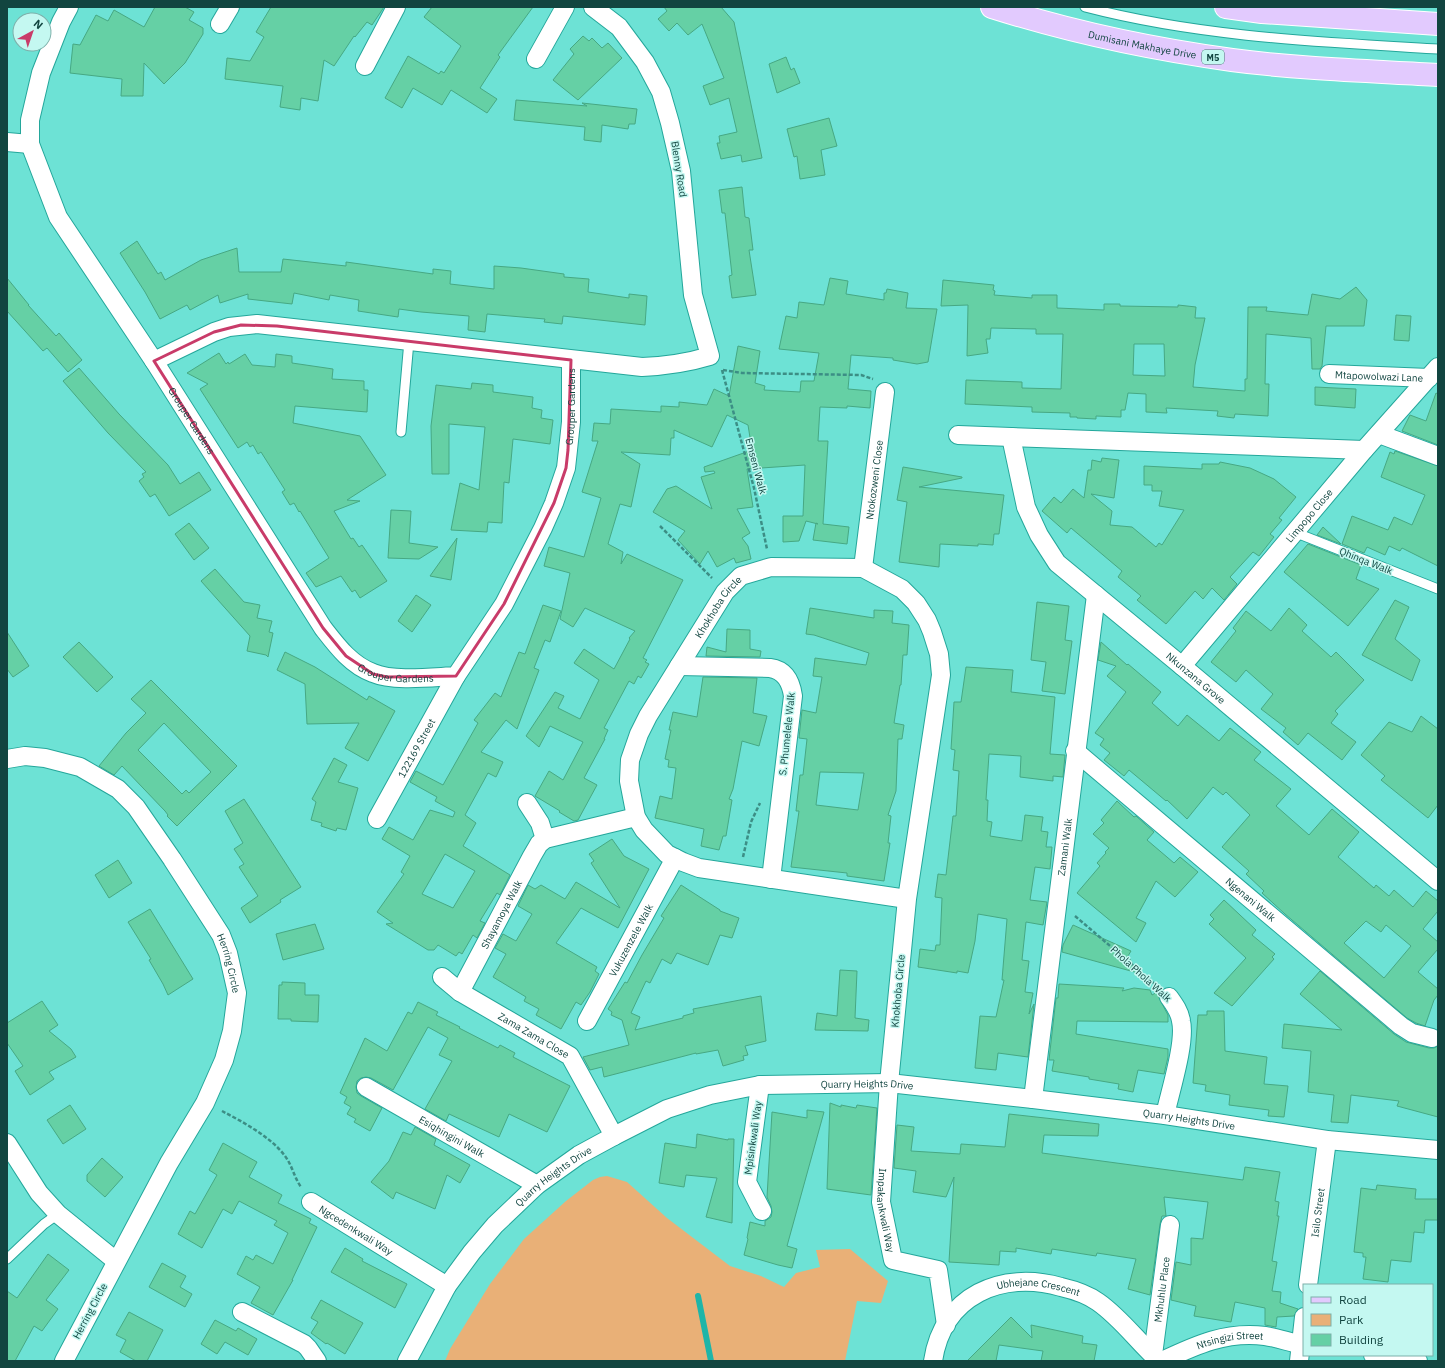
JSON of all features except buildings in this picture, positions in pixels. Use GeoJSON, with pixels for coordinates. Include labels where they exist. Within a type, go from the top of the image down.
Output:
{"type":"FeatureCollection","features":[{"type":"Feature","properties":{"kind":"main road","name":"Dumisani Makhaye Drive"},"geometry":{"type":"LineString","coordinates":[[992,7],[1041,22],[1085,33],[1170,51],[1233,61],[1286,66],[1438,75]]}},
{"type":"Feature","properties":{"kind":"main road"},"geometry":{"type":"LineString","coordinates":[[1226,7],[1284,14],[1438,24]]}},
{"type":"Feature","properties":{"kind":"street"},"geometry":{"type":"LineString","coordinates":[[7,142],[30,144],[30,120],[41,73],[68,7]]}},
{"type":"Feature","properties":{"kind":"street"},"geometry":{"type":"LineString","coordinates":[[220,24],[230,7]]}},
{"type":"Feature","properties":{"kind":"street"},"geometry":{"type":"LineString","coordinates":[[365,66],[396,7]]}},
{"type":"Feature","properties":{"kind":"street"},"geometry":{"type":"LineString","coordinates":[[536,59],[565,7]]}},
{"type":"Feature","properties":{"kind":"street","name":"Blenny Road"},"geometry":{"type":"LineString","coordinates":[[593,7],[619,27],[645,62],[661,92],[681,171],[693,295],[710,356]]}},
{"type":"Feature","properties":{"kind":"street","name":"Grouper Gardens"},"geometry":{"type":"LineString","coordinates":[[30,144],[58,217],[154,361],[323,628],[346,656],[373,674],[387,677],[407,678],[456,676],[504,604],[543,528],[554,503],[566,468],[571,422],[571,360]]}},
{"type":"Feature","properties":{"kind":"street","name":"Grouper Gardens"},"geometry":{"type":"LineString","coordinates":[[154,361],[214,332],[229,327],[257,324],[642,367],[665,366],[692,362],[710,356]]}},
{"type":"Feature","properties":{"kind":"street","name":"Mtapowolwazi Lane"},"geometry":{"type":"LineString","coordinates":[[1329,374],[1433,373]]}},
{"type":"Feature","properties":{"kind":"street","name":"Limpopo Close"},"geometry":{"type":"LineString","coordinates":[[1182,666],[1364,450],[1433,373]]}},
{"type":"Feature","properties":{"kind":"street","name":"Ntokozweni Close"},"geometry":{"type":"LineString","coordinates":[[863,568],[885,392]]}},
{"type":"Feature","properties":{"kind":"street"},"geometry":{"type":"LineString","coordinates":[[1379,434],[1438,456]]}},
{"type":"Feature","properties":{"kind":"street"},"geometry":{"type":"LineString","coordinates":[[958,435],[1364,450]]}},
{"type":"Feature","properties":{"kind":"street","name":"Nkunzana Grove"},"geometry":{"type":"LineString","coordinates":[[1011,437],[1026,507],[1039,535],[1058,563],[1438,881]]}},
{"type":"Feature","properties":{"kind":"street","name":"Khokhoba Circle"},"geometry":{"type":"LineString","coordinates":[[889,1083],[907,899],[941,675],[939,654],[927,620],[916,603],[902,589],[863,568],[771,567],[741,576],[725,592],[639,734],[630,760],[629,781],[636,817],[644,830],[667,854],[699,868],[907,899]]}},
{"type":"Feature","properties":{"kind":"street","name":"Zamani Walk"},"geometry":{"type":"LineString","coordinates":[[1033,1099],[1075,751],[1096,595]]}},
{"type":"Feature","properties":{"kind":"street","name":"S. Phumelele Walk"},"geometry":{"type":"LineString","coordinates":[[679,666],[770,668],[775,669],[790,681],[793,696],[771,879]]}},
{"type":"Feature","properties":{"kind":"street","name":"122169 Street"},"geometry":{"type":"LineString","coordinates":[[377,819],[456,676]]}},
{"type":"Feature","properties":{"kind":"street","name":"Ngenani Walk"},"geometry":{"type":"LineString","coordinates":[[1075,751],[1401,1026],[1412,1034],[1432,1038]]}},
{"type":"Feature","properties":{"kind":"street","name":"Herring Circle"},"geometry":{"type":"LineString","coordinates":[[7,758],[25,756],[45,758],[73,765],[91,773],[118,789],[136,807],[172,859],[221,935],[228,953],[237,993],[232,1031],[224,1060],[205,1103],[169,1163],[64,1361]]}},
{"type":"Feature","properties":{"kind":"street"},"geometry":{"type":"LineString","coordinates":[[527,803],[540,823],[545,838],[636,817]]}},
{"type":"Feature","properties":{"kind":"street","name":"Shayamoya Walk"},"geometry":{"type":"LineString","coordinates":[[460,992],[532,856],[539,844],[545,838]]}},
{"type":"Feature","properties":{"kind":"street","name":"Vukuzenzele Walk"},"geometry":{"type":"LineString","coordinates":[[586,1021],[675,858]]}},
{"type":"Feature","properties":{"kind":"street","name":"Zama Zama Close"},"geometry":{"type":"LineString","coordinates":[[442,977],[460,992],[570,1056],[614,1136]]}},
{"type":"Feature","properties":{"kind":"street","name":"Phola Phola Walk"},"geometry":{"type":"LineString","coordinates":[[1165,1115],[1181,1044],[1182,1022],[1179,1013],[1169,997]]}},
{"type":"Feature","properties":{"kind":"street","name":"Quarry Heights Drive"},"geometry":{"type":"LineString","coordinates":[[407,1361],[447,1286],[495,1225],[537,1185],[580,1155],[614,1136],[667,1109],[710,1095],[760,1085],[889,1083],[1165,1115],[1327,1140],[1438,1150]]}},
{"type":"Feature","properties":{"kind":"street","name":"Impakankwali Way"},"geometry":{"type":"LineString","coordinates":[[889,1083],[881,1202],[893,1260],[938,1270],[946,1325]]}},
{"type":"Feature","properties":{"kind":"street","name":"Mpisinkwali Way"},"geometry":{"type":"LineString","coordinates":[[760,1085],[747,1182],[762,1211]]}},
{"type":"Feature","properties":{"kind":"street","name":"Esiqhingini Walk"},"geometry":{"type":"LineString","coordinates":[[366,1087],[537,1185]]}},
{"type":"Feature","properties":{"kind":"street","name":"Isilo Street"},"geometry":{"type":"LineString","coordinates":[[1308,1284],[1327,1140]]}},
{"type":"Feature","properties":{"kind":"street"},"geometry":{"type":"LineString","coordinates":[[7,1143],[39,1193],[58,1214],[116,1261]]}},
{"type":"Feature","properties":{"kind":"street","name":"Ngcedenkwali Way"},"geometry":{"type":"LineString","coordinates":[[311,1202],[447,1286]]}},
{"type":"Feature","properties":{"kind":"street","name":"Mkhuhlu Place"},"geometry":{"type":"LineString","coordinates":[[1158,1359],[1170,1225]]}},
{"type":"Feature","properties":{"kind":"street","name":"Ubhejane Crescent"},"geometry":{"type":"LineString","coordinates":[[933,1361],[940,1336],[955,1311],[966,1300],[985,1289],[1004,1283],[1027,1282],[1051,1284],[1078,1292],[1097,1301],[1113,1314],[1158,1359]]}},
{"type":"Feature","properties":{"kind":"street"},"geometry":{"type":"LineString","coordinates":[[242,1312],[304,1344],[317,1361]]}},
{"type":"Feature","properties":{"kind":"street"},"geometry":{"type":"LineString","coordinates":[[1301,1350],[1303,1328]]}},
{"type":"Feature","properties":{"kind":"street","name":"Ntsingizi Street"},"geometry":{"type":"LineString","coordinates":[[1158,1359],[1197,1345],[1229,1336],[1247,1334],[1282,1339],[1301,1350]]}},
{"type":"Feature","properties":{"kind":"street"},"geometry":{"type":"LineString","coordinates":[[1380,1356],[1418,1361]]}},
{"type":"Feature","properties":{"kind":"lane"},"geometry":{"type":"LineString","coordinates":[[1085,7],[1146,21],[1238,35],[1438,49]]}},
{"type":"Feature","properties":{"kind":"lane"},"geometry":{"type":"LineString","coordinates":[[401,432],[409,341]]}},
{"type":"Feature","properties":{"kind":"lane","name":"Qhinqa Walk"},"geometry":{"type":"LineString","coordinates":[[1294,532],[1438,589]]}},
{"type":"Feature","properties":{"kind":"lane"},"geometry":{"type":"LineString","coordinates":[[7,1259],[44,1224],[58,1214]]}},
{"type":"Feature","properties":{"kind":"path","name":"Emseni Walk"},"geometry":{"type":"LineString","coordinates":[[710,356],[722,370],[754,488],[771,567]]}},
{"type":"Feature","properties":{"kind":"path"},"geometry":{"type":"LineString","coordinates":[[722,370],[742,373],[861,375],[874,379],[881,384],[885,392]]}},
{"type":"Feature","properties":{"kind":"path"},"geometry":{"type":"LineString","coordinates":[[660,526],[725,592]]}},
{"type":"Feature","properties":{"kind":"path"},"geometry":{"type":"LineString","coordinates":[[739,875],[751,822],[761,802]]}},
{"type":"Feature","properties":{"kind":"path","name":"Phola Phola Walk"},"geometry":{"type":"LineString","coordinates":[[1057,901],[1169,997]]}},
{"type":"Feature","properties":{"kind":"path","name":"Ngcedenkwali Way"},"geometry":{"type":"LineString","coordinates":[[205,1103],[242,1122],[266,1137],[285,1156],[299,1184],[311,1202]]}},
{"type":"Feature","properties":{"kind":"highlighted area"},"geometry":{"type":"Polygon","coordinates":[[[241,325],[277,326],[571,360],[566,468],[554,503],[504,604],[456,676],[387,677],[373,674],[346,656],[323,628],[154,361],[214,332],[241,325]]]}},
{"type":"Feature","properties":{"kind":"green space"},"geometry":{"type":"Polygon","coordinates":[[[607,1176],[627,1182],[667,1218],[730,1266],[761,1276],[784,1287],[796,1273],[820,1267],[816,1250],[850,1249],[888,1281],[881,1303],[857,1301],[845,1361],[445,1361],[450,1349],[490,1284],[524,1239],[566,1201],[593,1180],[607,1176]]]}},
{"type":"Feature","properties":{"kind":"waterway"},"geometry":{"type":"LineString","coordinates":[[698,1296],[711,1361]]}}]}
